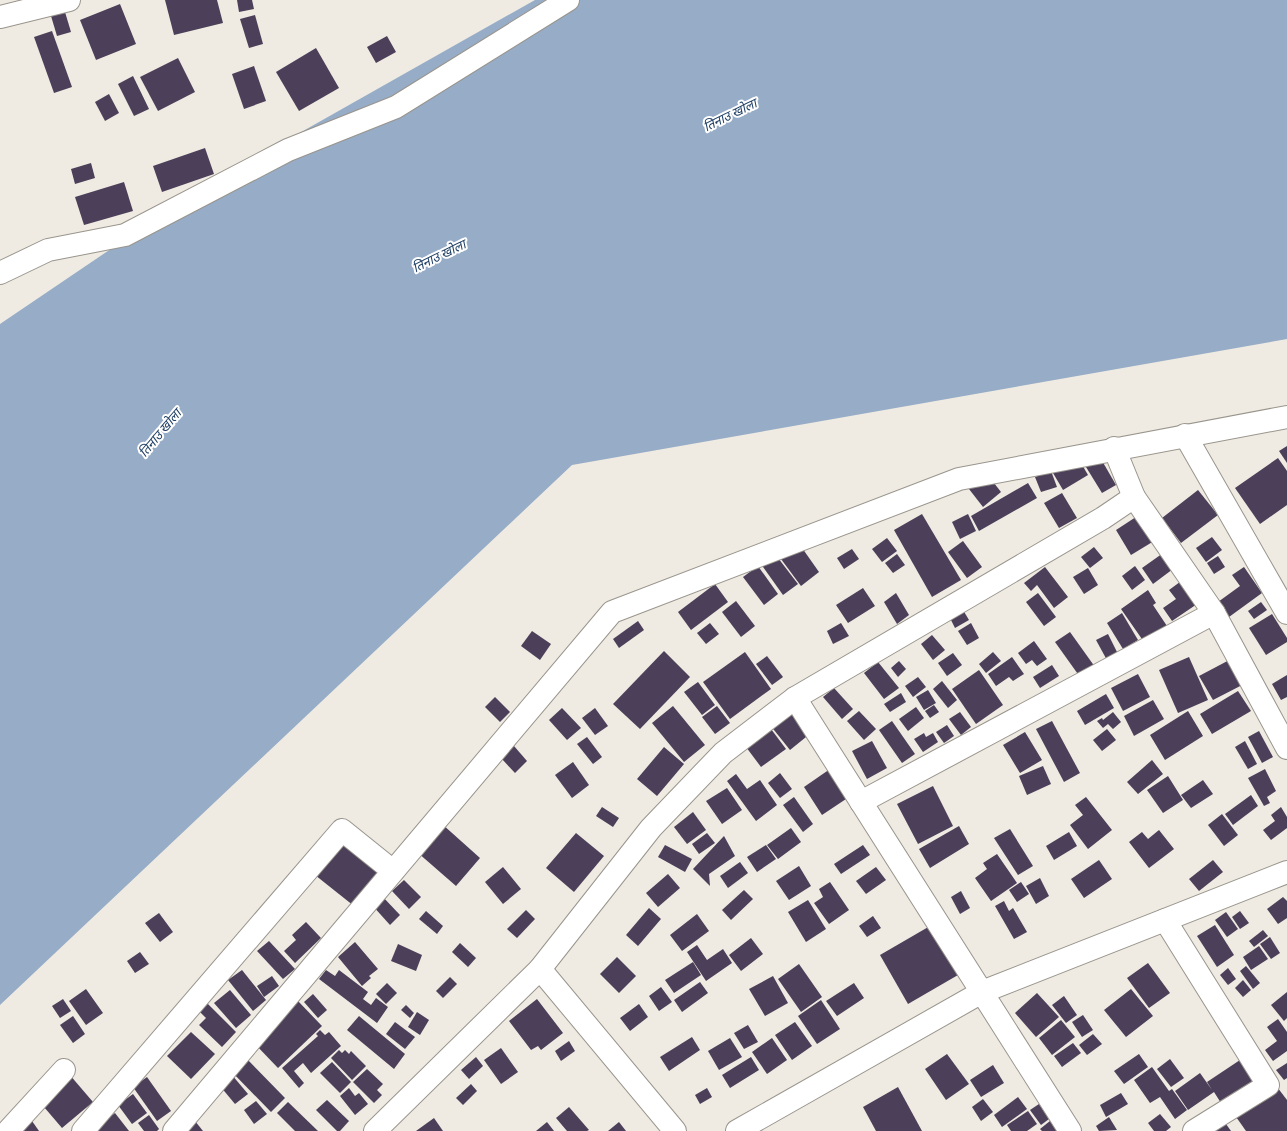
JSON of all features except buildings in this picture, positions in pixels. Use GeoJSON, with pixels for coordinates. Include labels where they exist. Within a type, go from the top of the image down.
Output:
{"type":"FeatureCollection","features":[{"type":"Feature","properties":{"kind":"street"},"geometry":{"type":"LineString","coordinates":[[0,17],[69,0]]}},
{"type":"Feature","properties":{"kind":"street"},"geometry":{"type":"LineString","coordinates":[[0,273],[48,250],[125,235],[288,150],[396,107],[568,0]]}},
{"type":"Feature","properties":{"kind":"street"},"geometry":{"type":"LineString","coordinates":[[174,1131],[612,612],[959,479],[1114,448],[1287,417]]}},
{"type":"Feature","properties":{"kind":"street"},"geometry":{"type":"LineString","coordinates":[[1185,435],[1287,613]]}},
{"type":"Feature","properties":{"kind":"street"},"geometry":{"type":"LineString","coordinates":[[1114,448],[1134,497],[1214,613],[1287,748]]}},
{"type":"Feature","properties":{"kind":"street"},"geometry":{"type":"LineString","coordinates":[[375,1131],[540,969],[651,828],[723,753],[795,698],[1096,522],[1134,497]]}},
{"type":"Feature","properties":{"kind":"street"},"geometry":{"type":"LineString","coordinates":[[861,802],[1214,613]]}},
{"type":"Feature","properties":{"kind":"street"},"geometry":{"type":"LineString","coordinates":[[795,698],[1070,1131]]}},
{"type":"Feature","properties":{"kind":"street"},"geometry":{"type":"LineString","coordinates":[[83,1131],[342,830],[393,871]]}},
{"type":"Feature","properties":{"kind":"street"},"geometry":{"type":"LineString","coordinates":[[737,1131],[982,992],[1287,872]]}},
{"type":"Feature","properties":{"kind":"street"},"geometry":{"type":"LineString","coordinates":[[1165,920],[1268,1085],[1194,1131]]}},
{"type":"Feature","properties":{"kind":"street"},"geometry":{"type":"LineString","coordinates":[[540,969],[675,1131]]}},
{"type":"Feature","properties":{"kind":"street"},"geometry":{"type":"LineString","coordinates":[[8,1131],[64,1070]]}},
{"type":"Feature","properties":{"kind":"water","name":"तिनाउ खोला"},"geometry":{"type":"Polygon","coordinates":[[[535,0],[1287,0],[1287,339],[572,465],[0,1005],[0,324],[195,192],[535,0]]]}}]}
